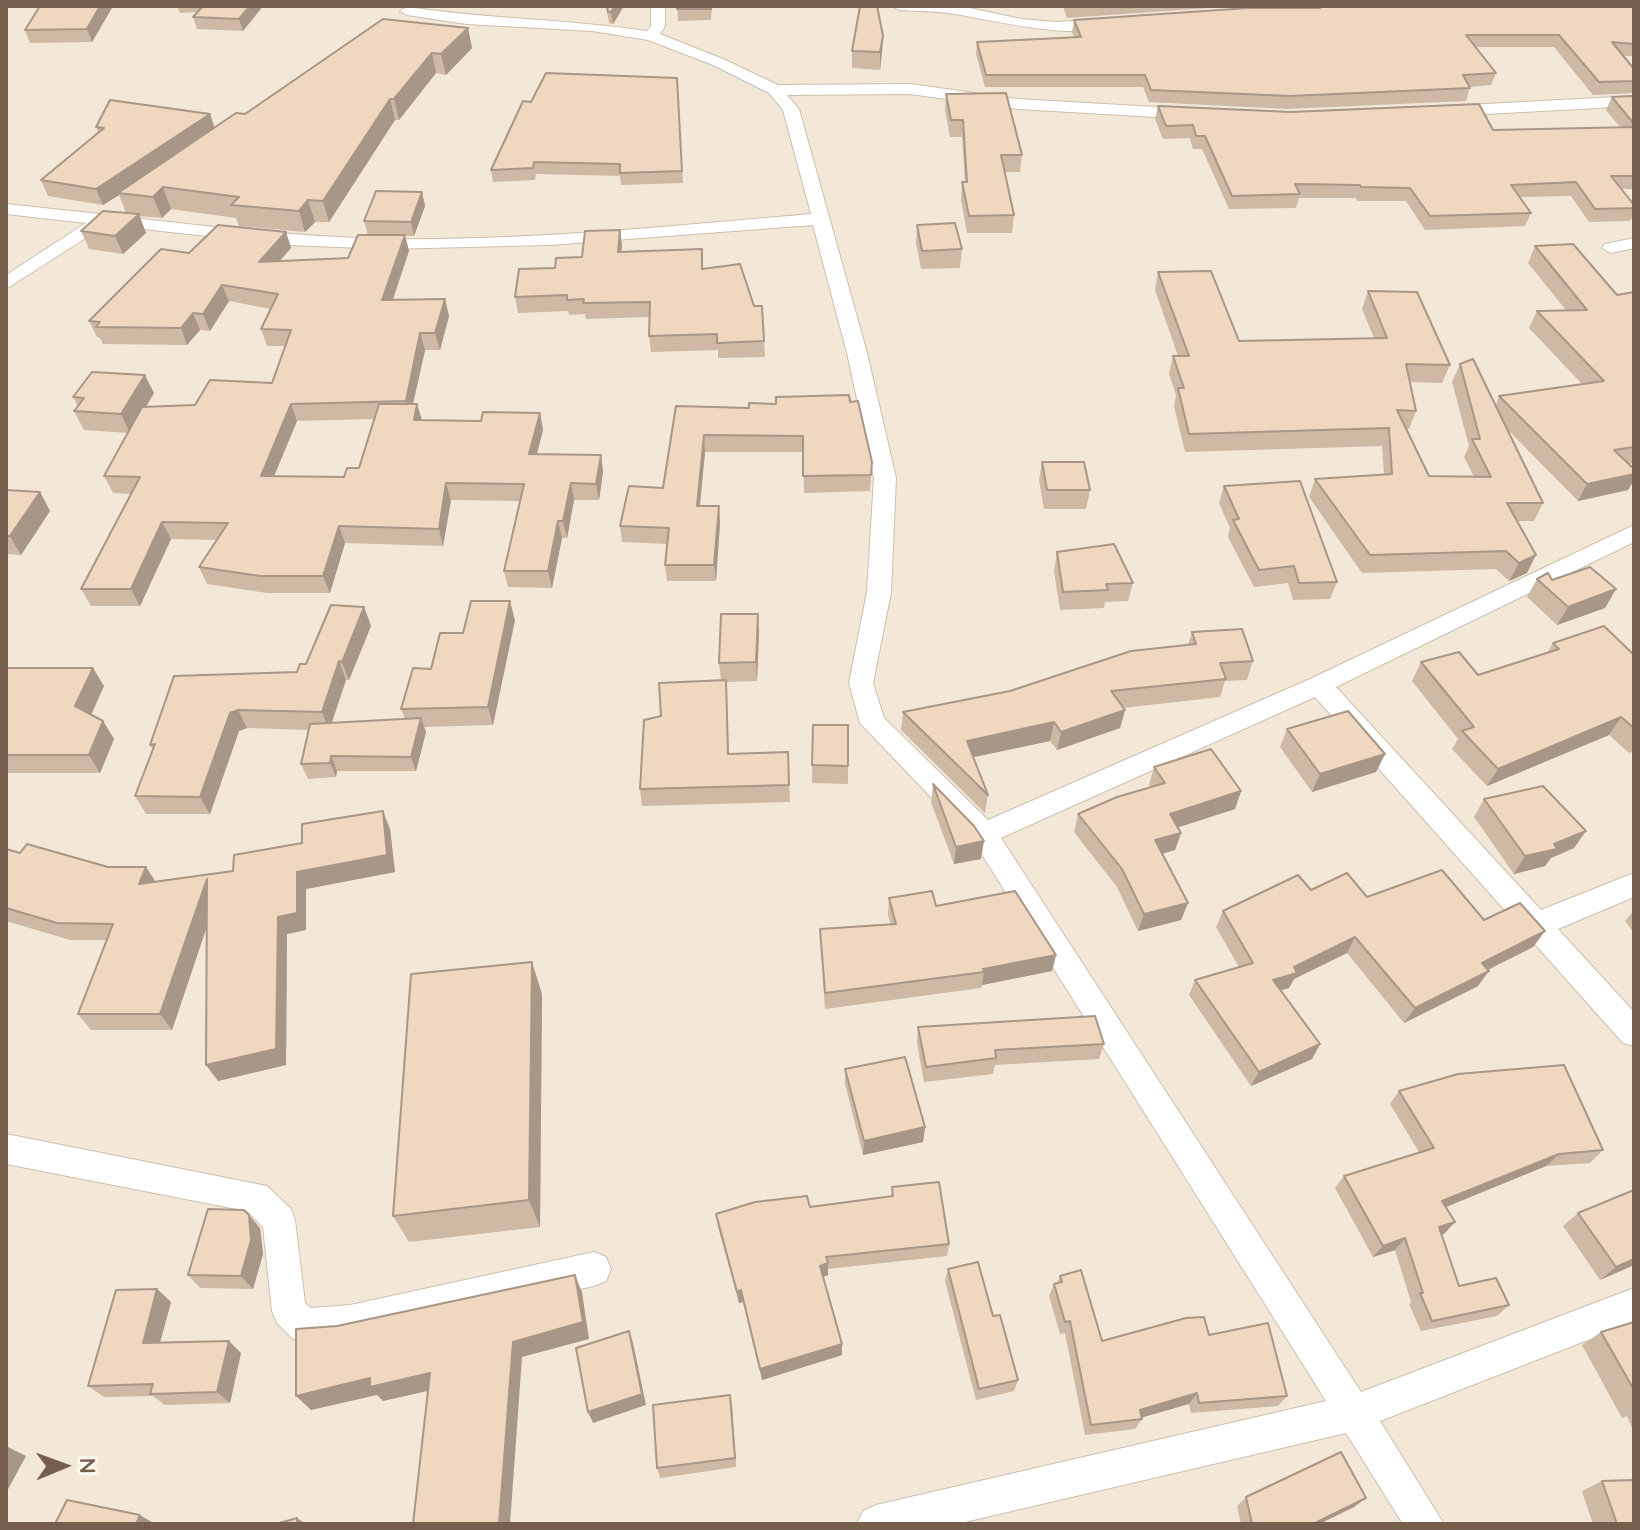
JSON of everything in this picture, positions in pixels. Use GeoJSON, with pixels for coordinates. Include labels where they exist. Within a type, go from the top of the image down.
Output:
{"type":"FeatureCollection","features":[{"type":"Feature","properties":{"kind":"street"},"geometry":{"type":"LineString","coordinates":[[651,36],[658,26],[658,6]]}},
{"type":"Feature","properties":{"kind":"street"},"geometry":{"type":"LineString","coordinates":[[899,6],[953,9],[994,19],[1056,26],[1125,22]]}},
{"type":"Feature","properties":{"kind":"street"},"geometry":{"type":"LineString","coordinates":[[406,12],[467,20],[592,27],[651,36],[718,62],[775,90],[791,109],[857,353],[885,478],[879,592],[861,683],[873,723],[984,834],[1425,1524]]}},
{"type":"Feature","properties":{"kind":"street"},"geometry":{"type":"LineString","coordinates":[[775,90],[910,89],[1018,104],[1202,115]]}},
{"type":"Feature","properties":{"kind":"street"},"geometry":{"type":"LineString","coordinates":[[1434,112],[1634,101]]}},
{"type":"Feature","properties":{"kind":"street"},"geometry":{"type":"LineString","coordinates":[[6,283],[127,203]]}},
{"type":"Feature","properties":{"kind":"street"},"geometry":{"type":"LineString","coordinates":[[6,209],[280,239],[383,244],[489,244],[821,219]]}},
{"type":"Feature","properties":{"kind":"street"},"geometry":{"type":"LineString","coordinates":[[1611,248],[1634,243]]}},
{"type":"Feature","properties":{"kind":"street"},"geometry":{"type":"LineString","coordinates":[[984,834],[1319,685],[1634,533]]}},
{"type":"Feature","properties":{"kind":"street"},"geometry":{"type":"LineString","coordinates":[[1319,685],[1634,1033]]}},
{"type":"Feature","properties":{"kind":"street"},"geometry":{"type":"LineString","coordinates":[[1536,925],[1634,885]]}},
{"type":"Feature","properties":{"kind":"street"},"geometry":{"type":"LineString","coordinates":[[6,1149],[256,1197],[279,1220],[289,1311],[304,1326],[350,1322],[594,1269]]}},
{"type":"Feature","properties":{"kind":"street"},"geometry":{"type":"LineString","coordinates":[[876,1524],[1354,1413],[1634,1305]]}},
{"type":"Feature","properties":{"kind":"shaded area"},"geometry":{"type":"Polygon","coordinates":[[[6,6],[1634,6],[1634,1524],[6,1524],[6,6]]]}},
{"type":"Feature","properties":{"kind":"building"},"geometry":{"type":"Polygon","coordinates":[[[40,6],[100,6],[87,29],[25,30],[40,6]]]}},
{"type":"Feature","properties":{"kind":"building"},"geometry":{"type":"Polygon","coordinates":[[[203,6],[250,6],[239,19],[193,17],[203,6]]]}},
{"type":"Feature","properties":{"kind":"building"},"geometry":{"type":"Polygon","coordinates":[[[677,6],[711,6],[711,9],[677,9],[677,6]]]}},
{"type":"Feature","properties":{"kind":"building"},"geometry":{"type":"Polygon","coordinates":[[[860,6],[877,6],[883,36],[880,52],[852,51],[860,6]]]}},
{"type":"Feature","properties":{"kind":"building"},"geometry":{"type":"Polygon","coordinates":[[[1319,6],[1634,6],[1634,44],[1612,42],[1634,69],[1634,81],[1599,82],[1559,35],[1466,35],[1496,73],[1463,75],[1470,88],[1290,96],[1151,90],[1145,75],[986,75],[977,42],[1081,37],[1074,20],[1319,6]]]}},
{"type":"Feature","properties":{"kind":"building"},"geometry":{"type":"Polygon","coordinates":[[[383,19],[468,28],[441,54],[432,53],[394,99],[390,99],[323,201],[308,200],[299,211],[231,205],[239,197],[163,187],[153,197],[118,193],[236,113],[245,114],[383,19]]]}},
{"type":"Feature","properties":{"kind":"building"},"geometry":{"type":"Polygon","coordinates":[[[546,73],[677,78],[682,171],[620,173],[620,164],[534,162],[533,168],[491,170],[523,101],[531,102],[546,73]]]}},
{"type":"Feature","properties":{"kind":"building"},"geometry":{"type":"Polygon","coordinates":[[[1006,93],[1022,155],[1001,155],[1014,215],[969,216],[962,182],[967,182],[963,120],[951,120],[946,94],[1006,93]]]}},
{"type":"Feature","properties":{"kind":"building"},"geometry":{"type":"Polygon","coordinates":[[[1634,96],[1634,124],[1612,97],[1634,96]]]}},
{"type":"Feature","properties":{"kind":"building"},"geometry":{"type":"Polygon","coordinates":[[[110,100],[210,114],[96,189],[41,180],[104,128],[96,127],[110,100]]]}},
{"type":"Feature","properties":{"kind":"building"},"geometry":{"type":"Polygon","coordinates":[[[1479,104],[1493,130],[1634,127],[1634,176],[1611,176],[1634,208],[1595,209],[1576,182],[1511,185],[1531,213],[1430,216],[1410,188],[1360,185],[1295,184],[1300,194],[1232,196],[1205,136],[1196,136],[1193,125],[1166,126],[1158,106],[1291,112],[1479,104]]]}},
{"type":"Feature","properties":{"kind":"building"},"geometry":{"type":"Polygon","coordinates":[[[376,191],[422,192],[411,222],[364,221],[376,191]]]}},
{"type":"Feature","properties":{"kind":"building"},"geometry":{"type":"Polygon","coordinates":[[[103,211],[139,214],[115,236],[81,231],[103,211]]]}},
{"type":"Feature","properties":{"kind":"building"},"geometry":{"type":"Polygon","coordinates":[[[955,223],[962,249],[922,251],[917,225],[955,223]]]}},
{"type":"Feature","properties":{"kind":"building"},"geometry":{"type":"Polygon","coordinates":[[[218,225],[286,232],[259,262],[348,258],[358,235],[405,235],[382,300],[445,299],[435,333],[420,333],[406,401],[291,404],[261,476],[344,477],[347,468],[359,468],[379,404],[417,404],[414,420],[481,421],[483,412],[540,413],[529,454],[601,455],[596,484],[571,483],[563,521],[558,521],[548,571],[504,571],[524,484],[446,483],[439,529],[339,526],[323,576],[260,576],[199,567],[228,523],[162,522],[131,589],[81,589],[140,477],[104,476],[142,407],[195,405],[210,380],[272,383],[291,330],[261,329],[278,294],[222,285],[203,314],[193,313],[181,328],[96,327],[100,322],[89,321],[161,249],[189,253],[218,225]]]}},
{"type":"Feature","properties":{"kind":"building"},"geometry":{"type":"Polygon","coordinates":[[[620,230],[618,252],[702,249],[702,269],[740,264],[754,306],[762,306],[764,341],[717,343],[717,334],[649,336],[650,302],[583,303],[584,299],[567,300],[567,295],[515,297],[519,269],[555,268],[556,258],[582,257],[585,231],[620,230]]]}},
{"type":"Feature","properties":{"kind":"building"},"geometry":{"type":"Polygon","coordinates":[[[1573,244],[1617,295],[1634,292],[1634,447],[1614,450],[1634,469],[1634,474],[1587,484],[1499,396],[1604,381],[1537,311],[1587,310],[1535,246],[1573,244]]]}},
{"type":"Feature","properties":{"kind":"building"},"geometry":{"type":"Polygon","coordinates":[[[1211,271],[1239,341],[1387,338],[1368,291],[1417,292],[1450,365],[1406,364],[1416,411],[1397,410],[1429,476],[1491,477],[1472,439],[1480,439],[1460,364],[1473,359],[1543,503],[1507,503],[1536,555],[1519,563],[1506,551],[1370,555],[1315,479],[1392,474],[1389,428],[1189,434],[1178,388],[1184,388],[1173,356],[1189,356],[1158,272],[1211,271]]]}},
{"type":"Feature","properties":{"kind":"building"},"geometry":{"type":"Polygon","coordinates":[[[92,372],[145,375],[121,414],[74,411],[84,398],[73,397],[92,372]]]}},
{"type":"Feature","properties":{"kind":"building"},"geometry":{"type":"Polygon","coordinates":[[[849,395],[850,402],[858,401],[872,462],[871,475],[803,476],[803,436],[704,435],[697,506],[719,506],[714,565],[665,565],[669,528],[620,526],[629,486],[663,488],[676,406],[749,408],[749,403],[776,404],[776,397],[849,395]]]}},
{"type":"Feature","properties":{"kind":"building"},"geometry":{"type":"Polygon","coordinates":[[[1042,462],[1084,462],[1090,490],[1047,490],[1042,462]]]}},
{"type":"Feature","properties":{"kind":"building"},"geometry":{"type":"Polygon","coordinates":[[[1300,481],[1337,582],[1299,583],[1294,566],[1259,570],[1233,520],[1239,519],[1224,486],[1300,481]]]}},
{"type":"Feature","properties":{"kind":"building"},"geometry":{"type":"Polygon","coordinates":[[[6,490],[40,492],[10,536],[6,536],[6,490]]]}},
{"type":"Feature","properties":{"kind":"building"},"geometry":{"type":"Polygon","coordinates":[[[1114,544],[1133,583],[1106,584],[1108,590],[1063,592],[1057,552],[1114,544]]]}},
{"type":"Feature","properties":{"kind":"building"},"geometry":{"type":"Polygon","coordinates":[[[1590,567],[1616,589],[1568,607],[1537,579],[1548,573],[1552,580],[1590,567]]]}},
{"type":"Feature","properties":{"kind":"building"},"geometry":{"type":"Polygon","coordinates":[[[471,601],[510,601],[488,707],[401,709],[413,668],[431,669],[440,633],[463,633],[471,601]]]}},
{"type":"Feature","properties":{"kind":"building"},"geometry":{"type":"Polygon","coordinates":[[[331,605],[364,607],[342,662],[339,661],[322,712],[238,710],[230,713],[200,797],[135,796],[155,744],[150,745],[174,676],[297,672],[300,664],[306,664],[331,605]]]}},
{"type":"Feature","properties":{"kind":"building"},"geometry":{"type":"Polygon","coordinates":[[[721,614],[758,614],[756,662],[719,663],[721,614]]]}},
{"type":"Feature","properties":{"kind":"building"},"geometry":{"type":"Polygon","coordinates":[[[1604,626],[1634,655],[1634,728],[1621,717],[1498,769],[1462,731],[1474,727],[1421,662],[1459,652],[1478,675],[1559,649],[1553,643],[1604,626]]]}},
{"type":"Feature","properties":{"kind":"building"},"geometry":{"type":"Polygon","coordinates":[[[1242,629],[1253,661],[1220,663],[1226,679],[1111,691],[1125,710],[1061,732],[1054,722],[967,741],[988,795],[903,712],[1010,691],[1131,651],[1196,644],[1192,632],[1242,629]]]}},
{"type":"Feature","properties":{"kind":"building"},"geometry":{"type":"Polygon","coordinates":[[[6,668],[93,668],[75,706],[103,721],[89,755],[6,755],[6,668]]]}},
{"type":"Feature","properties":{"kind":"building"},"geometry":{"type":"Polygon","coordinates":[[[726,680],[728,754],[788,752],[789,785],[640,789],[644,720],[661,716],[659,683],[726,680]]]}},
{"type":"Feature","properties":{"kind":"building"},"geometry":{"type":"Polygon","coordinates":[[[1348,711],[1385,754],[1320,774],[1287,729],[1348,711]]]}},
{"type":"Feature","properties":{"kind":"building"},"geometry":{"type":"Polygon","coordinates":[[[421,718],[411,757],[331,756],[330,763],[301,764],[310,724],[421,718]]]}},
{"type":"Feature","properties":{"kind":"building"},"geometry":{"type":"Polygon","coordinates":[[[813,725],[848,725],[848,766],[812,765],[813,725]]]}},
{"type":"Feature","properties":{"kind":"building"},"geometry":{"type":"Polygon","coordinates":[[[1211,749],[1241,791],[1170,814],[1181,833],[1155,840],[1188,903],[1144,914],[1122,869],[1078,814],[1117,797],[1165,783],[1154,767],[1211,749]]]}},
{"type":"Feature","properties":{"kind":"building"},"geometry":{"type":"Polygon","coordinates":[[[933,784],[974,826],[984,841],[956,847],[933,784]]]}},
{"type":"Feature","properties":{"kind":"building"},"geometry":{"type":"Polygon","coordinates":[[[1543,786],[1586,831],[1554,844],[1557,849],[1525,856],[1484,799],[1543,786]]]}},
{"type":"Feature","properties":{"kind":"building"},"geometry":{"type":"Polygon","coordinates":[[[383,811],[387,855],[297,872],[297,913],[278,917],[276,1049],[206,1065],[207,879],[160,1014],[78,1014],[113,924],[57,923],[6,908],[6,849],[20,853],[27,844],[108,867],[146,867],[139,884],[233,871],[234,855],[302,843],[302,824],[383,811]]]}},
{"type":"Feature","properties":{"kind":"building"},"geometry":{"type":"Polygon","coordinates":[[[1442,870],[1484,920],[1520,903],[1545,931],[1482,963],[1489,971],[1415,1008],[1355,937],[1294,967],[1297,973],[1273,980],[1320,1044],[1259,1072],[1195,980],[1253,963],[1223,911],[1298,875],[1311,890],[1347,873],[1367,897],[1442,870]]]}},
{"type":"Feature","properties":{"kind":"building"},"geometry":{"type":"Polygon","coordinates":[[[932,891],[936,906],[1015,891],[1056,955],[983,969],[984,972],[825,993],[820,929],[896,924],[889,898],[932,891]]]}},
{"type":"Feature","properties":{"kind":"building"},"geometry":{"type":"Polygon","coordinates":[[[532,962],[529,1200],[393,1216],[411,974],[532,962]]]}},
{"type":"Feature","properties":{"kind":"building"},"geometry":{"type":"Polygon","coordinates":[[[1095,1016],[1104,1044],[995,1050],[996,1058],[926,1067],[918,1027],[1095,1016]]]}},
{"type":"Feature","properties":{"kind":"building"},"geometry":{"type":"Polygon","coordinates":[[[905,1057],[925,1127],[864,1141],[845,1069],[905,1057]]]}},
{"type":"Feature","properties":{"kind":"building"},"geometry":{"type":"Polygon","coordinates":[[[1564,1065],[1603,1150],[1559,1154],[1442,1201],[1455,1222],[1439,1227],[1459,1286],[1496,1278],[1509,1305],[1432,1321],[1420,1293],[1423,1293],[1405,1238],[1383,1246],[1344,1176],[1434,1148],[1399,1091],[1458,1074],[1564,1065]]]}},
{"type":"Feature","properties":{"kind":"building"},"geometry":{"type":"Polygon","coordinates":[[[939,1182],[949,1244],[826,1257],[828,1263],[820,1266],[842,1344],[760,1369],[741,1290],[737,1292],[716,1214],[755,1202],[807,1196],[810,1207],[893,1196],[892,1187],[939,1182]]]}},
{"type":"Feature","properties":{"kind":"building"},"geometry":{"type":"Polygon","coordinates":[[[1634,1190],[1634,1259],[1616,1267],[1578,1213],[1634,1190]]]}},
{"type":"Feature","properties":{"kind":"building"},"geometry":{"type":"Polygon","coordinates":[[[208,1209],[244,1210],[249,1215],[251,1240],[241,1276],[188,1275],[208,1209]]]}},
{"type":"Feature","properties":{"kind":"building"},"geometry":{"type":"Polygon","coordinates":[[[978,1262],[993,1316],[1000,1315],[1018,1380],[979,1389],[948,1269],[978,1262]]]}},
{"type":"Feature","properties":{"kind":"building"},"geometry":{"type":"Polygon","coordinates":[[[1081,1270],[1102,1341],[1186,1318],[1204,1317],[1209,1335],[1268,1323],[1287,1396],[1199,1403],[1197,1393],[1140,1410],[1142,1419],[1091,1425],[1070,1321],[1065,1322],[1054,1284],[1062,1282],[1060,1276],[1081,1270]]]}},
{"type":"Feature","properties":{"kind":"building"},"geometry":{"type":"Polygon","coordinates":[[[575,1275],[583,1322],[513,1342],[499,1524],[413,1524],[430,1373],[370,1387],[370,1378],[296,1396],[296,1329],[337,1326],[575,1275]]]}},
{"type":"Feature","properties":{"kind":"building"},"geometry":{"type":"Polygon","coordinates":[[[157,1289],[143,1343],[229,1341],[217,1392],[150,1394],[153,1384],[88,1386],[116,1290],[157,1289]]]}},
{"type":"Feature","properties":{"kind":"building"},"geometry":{"type":"Polygon","coordinates":[[[1634,1322],[1634,1390],[1601,1332],[1634,1322]]]}},
{"type":"Feature","properties":{"kind":"building"},"geometry":{"type":"Polygon","coordinates":[[[629,1331],[642,1394],[588,1412],[576,1348],[629,1331]]]}},
{"type":"Feature","properties":{"kind":"building"},"geometry":{"type":"Polygon","coordinates":[[[730,1395],[735,1458],[657,1468],[653,1405],[730,1395]]]}},
{"type":"Feature","properties":{"kind":"building"},"geometry":{"type":"Polygon","coordinates":[[[1341,1452],[1366,1498],[1313,1524],[1252,1524],[1246,1497],[1341,1452]]]}},
{"type":"Feature","properties":{"kind":"building"},"geometry":{"type":"Polygon","coordinates":[[[1634,1480],[1634,1524],[1617,1524],[1602,1481],[1634,1480]]]}},
{"type":"Feature","properties":{"kind":"building"},"geometry":{"type":"Polygon","coordinates":[[[67,1500],[140,1515],[136,1524],[55,1524],[67,1500]]]}},
{"type":"Feature","properties":{"kind":"building"},"geometry":{"type":"Polygon","coordinates":[[[297,1518],[297,1524],[276,1524],[297,1518]]]}}]}
